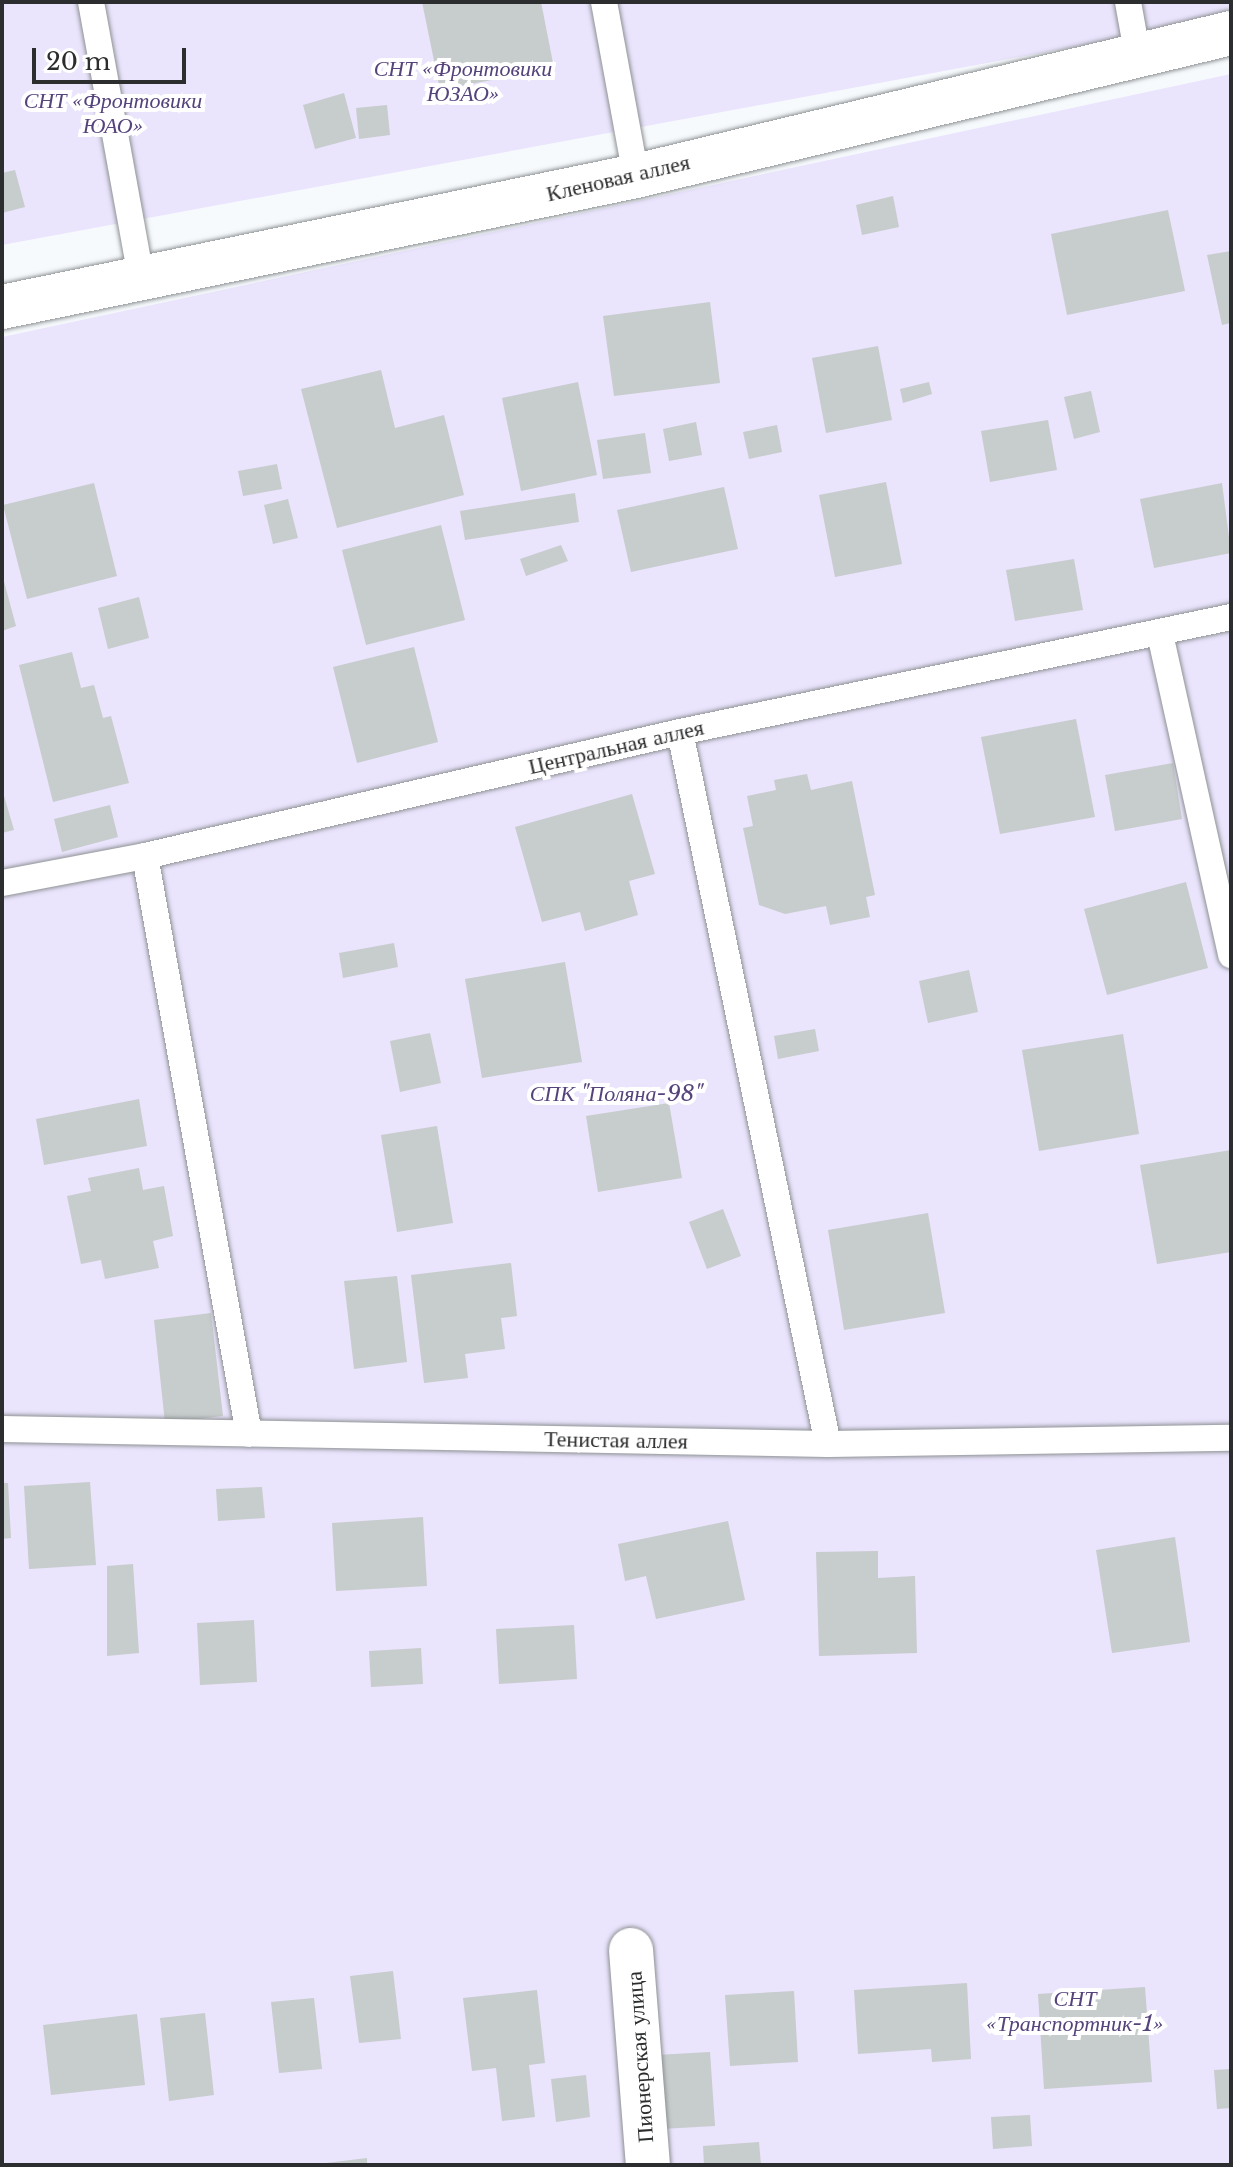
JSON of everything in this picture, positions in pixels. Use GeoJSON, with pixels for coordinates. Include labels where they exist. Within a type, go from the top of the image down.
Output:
{"type":"FeatureCollection","features":[{"type":"Feature","properties":{"kind":"street","name":"Кленовая аллея"},"geometry":{"type":"LineString","coordinates":[[2,307],[636,176],[1137,52],[1231,33]]}},
{"type":"Feature","properties":{"kind":"street","name":"Пионерская улица"},"geometry":{"type":"LineString","coordinates":[[631,1950],[648,2165]]}},
{"type":"Feature","properties":{"kind":"lane"},"geometry":{"type":"LineString","coordinates":[[91,2],[141,278]]}},
{"type":"Feature","properties":{"kind":"lane"},"geometry":{"type":"LineString","coordinates":[[604,2],[636,176]]}},
{"type":"Feature","properties":{"kind":"lane"},"geometry":{"type":"LineString","coordinates":[[1128,2],[1137,52]]}},
{"type":"Feature","properties":{"kind":"lane","name":"Центральная аллея"},"geometry":{"type":"LineString","coordinates":[[2,883],[145,856],[680,732],[1231,617]]}},
{"type":"Feature","properties":{"kind":"lane"},"geometry":{"type":"LineString","coordinates":[[1160,634],[1231,955]]}},
{"type":"Feature","properties":{"kind":"lane"},"geometry":{"type":"LineString","coordinates":[[680,732],[828,1444]]}},
{"type":"Feature","properties":{"kind":"lane"},"geometry":{"type":"LineString","coordinates":[[145,856],[249,1434]]}},
{"type":"Feature","properties":{"kind":"lane","name":"Тенистая аллея"},"geometry":{"type":"LineString","coordinates":[[2,1429],[828,1444],[1231,1438]]}},
{"type":"Feature","properties":{"kind":"green space"},"geometry":{"type":"Polygon","coordinates":[[[2,2],[1231,2],[1231,18],[2,245],[2,2]]]}},
{"type":"Feature","properties":{"kind":"green space","name":"СПК \"Поляна-98\""},"geometry":{"type":"Polygon","coordinates":[[[1231,74],[1231,2165],[2,2165],[2,337],[1231,74]]]}},
{"type":"Feature","properties":{"kind":"building"},"geometry":{"type":"Polygon","coordinates":[[[422,2],[541,2],[554,68],[440,90],[422,2]]]}},
{"type":"Feature","properties":{"kind":"building"},"geometry":{"type":"Polygon","coordinates":[[[344,93],[356,138],[315,149],[303,105],[344,93]]]}},
{"type":"Feature","properties":{"kind":"building"},"geometry":{"type":"Polygon","coordinates":[[[387,105],[390,135],[359,139],[356,108],[387,105]]]}},
{"type":"Feature","properties":{"kind":"building"},"geometry":{"type":"Polygon","coordinates":[[[15,170],[25,207],[2,213],[2,173],[15,170]]]}},
{"type":"Feature","properties":{"kind":"building"},"geometry":{"type":"Polygon","coordinates":[[[893,196],[899,227],[862,235],[856,205],[893,196]]]}},
{"type":"Feature","properties":{"kind":"building"},"geometry":{"type":"Polygon","coordinates":[[[1168,210],[1185,291],[1067,315],[1051,234],[1168,210]]]}},
{"type":"Feature","properties":{"kind":"building"},"geometry":{"type":"Polygon","coordinates":[[[1231,251],[1231,323],[1222,325],[1207,255],[1231,251]]]}},
{"type":"Feature","properties":{"kind":"building"},"geometry":{"type":"Polygon","coordinates":[[[710,302],[720,383],[614,396],[603,316],[710,302]]]}},
{"type":"Feature","properties":{"kind":"building"},"geometry":{"type":"Polygon","coordinates":[[[878,346],[892,420],[826,433],[812,358],[878,346]]]}},
{"type":"Feature","properties":{"kind":"building"},"geometry":{"type":"Polygon","coordinates":[[[381,370],[395,428],[444,415],[464,495],[337,528],[301,389],[381,370]]]}},
{"type":"Feature","properties":{"kind":"building"},"geometry":{"type":"Polygon","coordinates":[[[578,382],[597,475],[521,491],[502,398],[578,382]]]}},
{"type":"Feature","properties":{"kind":"building"},"geometry":{"type":"Polygon","coordinates":[[[929,382],[932,394],[903,403],[900,389],[929,382]]]}},
{"type":"Feature","properties":{"kind":"building"},"geometry":{"type":"Polygon","coordinates":[[[1091,391],[1100,432],[1074,439],[1064,397],[1091,391]]]}},
{"type":"Feature","properties":{"kind":"building"},"geometry":{"type":"Polygon","coordinates":[[[1048,420],[1057,470],[990,482],[981,431],[1048,420]]]}},
{"type":"Feature","properties":{"kind":"building"},"geometry":{"type":"Polygon","coordinates":[[[696,422],[702,455],[669,461],[663,429],[696,422]]]}},
{"type":"Feature","properties":{"kind":"building"},"geometry":{"type":"Polygon","coordinates":[[[777,425],[782,452],[749,459],[743,432],[777,425]]]}},
{"type":"Feature","properties":{"kind":"building"},"geometry":{"type":"Polygon","coordinates":[[[645,433],[651,473],[603,479],[597,440],[645,433]]]}},
{"type":"Feature","properties":{"kind":"building"},"geometry":{"type":"Polygon","coordinates":[[[277,464],[282,489],[243,496],[238,471],[277,464]]]}},
{"type":"Feature","properties":{"kind":"building"},"geometry":{"type":"Polygon","coordinates":[[[886,482],[902,564],[835,577],[819,495],[886,482]]]}},
{"type":"Feature","properties":{"kind":"building"},"geometry":{"type":"Polygon","coordinates":[[[94,483],[117,576],[27,599],[3,505],[94,483]]]}},
{"type":"Feature","properties":{"kind":"building"},"geometry":{"type":"Polygon","coordinates":[[[1222,483],[1231,553],[1154,568],[1140,499],[1222,483]]]}},
{"type":"Feature","properties":{"kind":"building"},"geometry":{"type":"Polygon","coordinates":[[[724,487],[738,549],[631,572],[617,510],[724,487]]]}},
{"type":"Feature","properties":{"kind":"building"},"geometry":{"type":"Polygon","coordinates":[[[575,493],[579,522],[465,540],[460,511],[575,493]]]}},
{"type":"Feature","properties":{"kind":"building"},"geometry":{"type":"Polygon","coordinates":[[[288,499],[298,538],[273,544],[264,505],[288,499]]]}},
{"type":"Feature","properties":{"kind":"building"},"geometry":{"type":"Polygon","coordinates":[[[441,525],[465,620],[366,645],[342,550],[441,525]]]}},
{"type":"Feature","properties":{"kind":"building"},"geometry":{"type":"Polygon","coordinates":[[[561,545],[568,561],[526,576],[520,559],[561,545]]]}},
{"type":"Feature","properties":{"kind":"building"},"geometry":{"type":"Polygon","coordinates":[[[1074,559],[1083,610],[1015,621],[1006,570],[1074,559]]]}},
{"type":"Feature","properties":{"kind":"building"},"geometry":{"type":"Polygon","coordinates":[[[2,574],[16,626],[2,631],[2,574]]]}},
{"type":"Feature","properties":{"kind":"building"},"geometry":{"type":"Polygon","coordinates":[[[139,597],[149,638],[108,649],[98,608],[139,597]]]}},
{"type":"Feature","properties":{"kind":"building"},"geometry":{"type":"Polygon","coordinates":[[[414,647],[438,742],[357,763],[333,667],[414,647]]]}},
{"type":"Feature","properties":{"kind":"building"},"geometry":{"type":"Polygon","coordinates":[[[72,652],[81,688],[94,685],[103,718],[111,716],[129,783],[53,802],[19,665],[72,652]]]}},
{"type":"Feature","properties":{"kind":"building"},"geometry":{"type":"Polygon","coordinates":[[[1076,719],[1095,817],[1000,834],[981,737],[1076,719]]]}},
{"type":"Feature","properties":{"kind":"building"},"geometry":{"type":"Polygon","coordinates":[[[1173,763],[1182,819],[1115,831],[1105,775],[1173,763]]]}},
{"type":"Feature","properties":{"kind":"building"},"geometry":{"type":"Polygon","coordinates":[[[807,774],[811,790],[852,781],[875,895],[866,897],[870,917],[830,925],[826,906],[785,914],[759,905],[743,828],[753,826],[747,796],[776,790],[774,780],[807,774]]]}},
{"type":"Feature","properties":{"kind":"building"},"geometry":{"type":"Polygon","coordinates":[[[2,789],[14,830],[2,833],[2,789]]]}},
{"type":"Feature","properties":{"kind":"building"},"geometry":{"type":"Polygon","coordinates":[[[632,794],[655,874],[629,881],[638,915],[585,931],[580,912],[542,922],[515,827],[632,794]]]}},
{"type":"Feature","properties":{"kind":"building"},"geometry":{"type":"Polygon","coordinates":[[[110,805],[118,837],[62,852],[54,819],[110,805]]]}},
{"type":"Feature","properties":{"kind":"building"},"geometry":{"type":"Polygon","coordinates":[[[1186,882],[1208,968],[1107,995],[1084,909],[1186,882]]]}},
{"type":"Feature","properties":{"kind":"building"},"geometry":{"type":"Polygon","coordinates":[[[394,943],[398,967],[343,978],[339,953],[394,943]]]}},
{"type":"Feature","properties":{"kind":"building"},"geometry":{"type":"Polygon","coordinates":[[[565,962],[582,1062],[482,1078],[465,979],[565,962]]]}},
{"type":"Feature","properties":{"kind":"building"},"geometry":{"type":"Polygon","coordinates":[[[969,970],[978,1012],[928,1023],[919,981],[969,970]]]}},
{"type":"Feature","properties":{"kind":"building"},"geometry":{"type":"Polygon","coordinates":[[[815,1029],[819,1051],[778,1059],[774,1036],[815,1029]]]}},
{"type":"Feature","properties":{"kind":"building"},"geometry":{"type":"Polygon","coordinates":[[[430,1033],[441,1083],[400,1092],[390,1041],[430,1033]]]}},
{"type":"Feature","properties":{"kind":"building"},"geometry":{"type":"Polygon","coordinates":[[[1123,1034],[1139,1134],[1039,1151],[1022,1050],[1123,1034]]]}},
{"type":"Feature","properties":{"kind":"building"},"geometry":{"type":"Polygon","coordinates":[[[139,1099],[147,1146],[44,1165],[36,1119],[139,1099]]]}},
{"type":"Feature","properties":{"kind":"building"},"geometry":{"type":"Polygon","coordinates":[[[669,1103],[682,1178],[598,1192],[586,1116],[669,1103]]]}},
{"type":"Feature","properties":{"kind":"building"},"geometry":{"type":"Polygon","coordinates":[[[437,1126],[453,1223],[397,1232],[381,1135],[437,1126]]]}},
{"type":"Feature","properties":{"kind":"building"},"geometry":{"type":"Polygon","coordinates":[[[1231,1150],[1231,1252],[1157,1264],[1140,1165],[1231,1150]]]}},
{"type":"Feature","properties":{"kind":"building"},"geometry":{"type":"Polygon","coordinates":[[[139,1168],[143,1190],[164,1186],[173,1236],[153,1241],[159,1268],[105,1279],[101,1260],[81,1264],[67,1196],[91,1191],[88,1178],[139,1168]]]}},
{"type":"Feature","properties":{"kind":"building"},"geometry":{"type":"Polygon","coordinates":[[[723,1209],[741,1256],[707,1269],[689,1222],[723,1209]]]}},
{"type":"Feature","properties":{"kind":"building"},"geometry":{"type":"Polygon","coordinates":[[[928,1213],[945,1313],[844,1330],[828,1230],[928,1213]]]}},
{"type":"Feature","properties":{"kind":"building"},"geometry":{"type":"Polygon","coordinates":[[[511,1263],[517,1316],[501,1318],[505,1349],[465,1354],[468,1378],[424,1383],[411,1275],[511,1263]]]}},
{"type":"Feature","properties":{"kind":"building"},"geometry":{"type":"Polygon","coordinates":[[[397,1276],[407,1362],[354,1369],[344,1281],[397,1276]]]}},
{"type":"Feature","properties":{"kind":"building"},"geometry":{"type":"Polygon","coordinates":[[[211,1313],[223,1416],[165,1423],[154,1320],[211,1313]]]}},
{"type":"Feature","properties":{"kind":"building"},"geometry":{"type":"Polygon","coordinates":[[[90,1482],[96,1565],[29,1569],[24,1486],[90,1482]]]}},
{"type":"Feature","properties":{"kind":"building"},"geometry":{"type":"Polygon","coordinates":[[[2,1483],[8,1483],[11,1538],[2,1539],[2,1483]]]}},
{"type":"Feature","properties":{"kind":"building"},"geometry":{"type":"Polygon","coordinates":[[[262,1487],[265,1518],[218,1521],[216,1489],[262,1487]]]}},
{"type":"Feature","properties":{"kind":"building"},"geometry":{"type":"Polygon","coordinates":[[[423,1517],[427,1586],[336,1591],[332,1523],[423,1517]]]}},
{"type":"Feature","properties":{"kind":"building"},"geometry":{"type":"Polygon","coordinates":[[[728,1521],[745,1600],[656,1619],[646,1576],[625,1581],[618,1544],[728,1521]]]}},
{"type":"Feature","properties":{"kind":"building"},"geometry":{"type":"Polygon","coordinates":[[[1175,1537],[1190,1642],[1112,1653],[1096,1550],[1175,1537]]]}},
{"type":"Feature","properties":{"kind":"building"},"geometry":{"type":"Polygon","coordinates":[[[878,1551],[878,1578],[915,1576],[917,1653],[819,1656],[816,1552],[878,1551]]]}},
{"type":"Feature","properties":{"kind":"building"},"geometry":{"type":"Polygon","coordinates":[[[133,1564],[139,1653],[107,1656],[107,1566],[133,1564]]]}},
{"type":"Feature","properties":{"kind":"building"},"geometry":{"type":"Polygon","coordinates":[[[254,1620],[257,1682],[200,1685],[197,1623],[254,1620]]]}},
{"type":"Feature","properties":{"kind":"building"},"geometry":{"type":"Polygon","coordinates":[[[574,1625],[577,1679],[499,1684],[496,1629],[574,1625]]]}},
{"type":"Feature","properties":{"kind":"building"},"geometry":{"type":"Polygon","coordinates":[[[421,1648],[423,1684],[371,1687],[369,1651],[421,1648]]]}},
{"type":"Feature","properties":{"kind":"building"},"geometry":{"type":"Polygon","coordinates":[[[393,1971],[401,2039],[359,2043],[350,1976],[393,1971]]]}},
{"type":"Feature","properties":{"kind":"building"},"geometry":{"type":"Polygon","coordinates":[[[967,1983],[971,2059],[932,2062],[931,2049],[858,2054],[854,1990],[967,1983]]]}},
{"type":"Feature","properties":{"kind":"building"},"geometry":{"type":"Polygon","coordinates":[[[1145,1987],[1152,2082],[1044,2089],[1038,1994],[1145,1987]]]}},
{"type":"Feature","properties":{"kind":"building"},"geometry":{"type":"Polygon","coordinates":[[[537,1990],[545,2063],[529,2065],[535,2117],[502,2121],[496,2068],[472,2071],[463,1998],[537,1990]]]}},
{"type":"Feature","properties":{"kind":"building"},"geometry":{"type":"Polygon","coordinates":[[[794,1991],[798,2062],[730,2066],[725,1995],[794,1991]]]}},
{"type":"Feature","properties":{"kind":"building"},"geometry":{"type":"Polygon","coordinates":[[[314,1998],[322,2069],[279,2073],[271,2002],[314,1998]]]}},
{"type":"Feature","properties":{"kind":"building"},"geometry":{"type":"Polygon","coordinates":[[[205,2013],[214,2095],[169,2101],[160,2018],[205,2013]]]}},
{"type":"Feature","properties":{"kind":"building"},"geometry":{"type":"Polygon","coordinates":[[[137,2014],[145,2085],[51,2095],[43,2025],[137,2014]]]}},
{"type":"Feature","properties":{"kind":"building"},"geometry":{"type":"Polygon","coordinates":[[[710,2052],[715,2126],[661,2129],[656,2055],[710,2052]]]}},
{"type":"Feature","properties":{"kind":"building"},"geometry":{"type":"Polygon","coordinates":[[[1231,2069],[1231,2108],[1217,2109],[1214,2070],[1231,2069]]]}},
{"type":"Feature","properties":{"kind":"building"},"geometry":{"type":"Polygon","coordinates":[[[586,2075],[590,2117],[556,2122],[551,2079],[586,2075]]]}},
{"type":"Feature","properties":{"kind":"building"},"geometry":{"type":"Polygon","coordinates":[[[1030,2115],[1032,2146],[993,2149],[991,2117],[1030,2115]]]}},
{"type":"Feature","properties":{"kind":"building"},"geometry":{"type":"Polygon","coordinates":[[[759,2142],[761,2165],[704,2165],[703,2146],[759,2142]]]}},
{"type":"Feature","properties":{"kind":"building"},"geometry":{"type":"Polygon","coordinates":[[[367,2158],[367,2165],[326,2165],[326,2163],[367,2158]]]}},
{"type":"Feature","properties":{"kind":"park label","name":"СНТ «Фронтовики ЮЗАО»"},"geometry":{"type":"Point","coordinates":[463,80]}},
{"type":"Feature","properties":{"kind":"park label","name":"СНТ «Фронтовики ЮАО»"},"geometry":{"type":"Point","coordinates":[113,112]}},
{"type":"Feature","properties":{"kind":"park label","name":"СНТ «Транспортник-1»"},"geometry":{"type":"Point","coordinates":[1075,2010]}}]}
